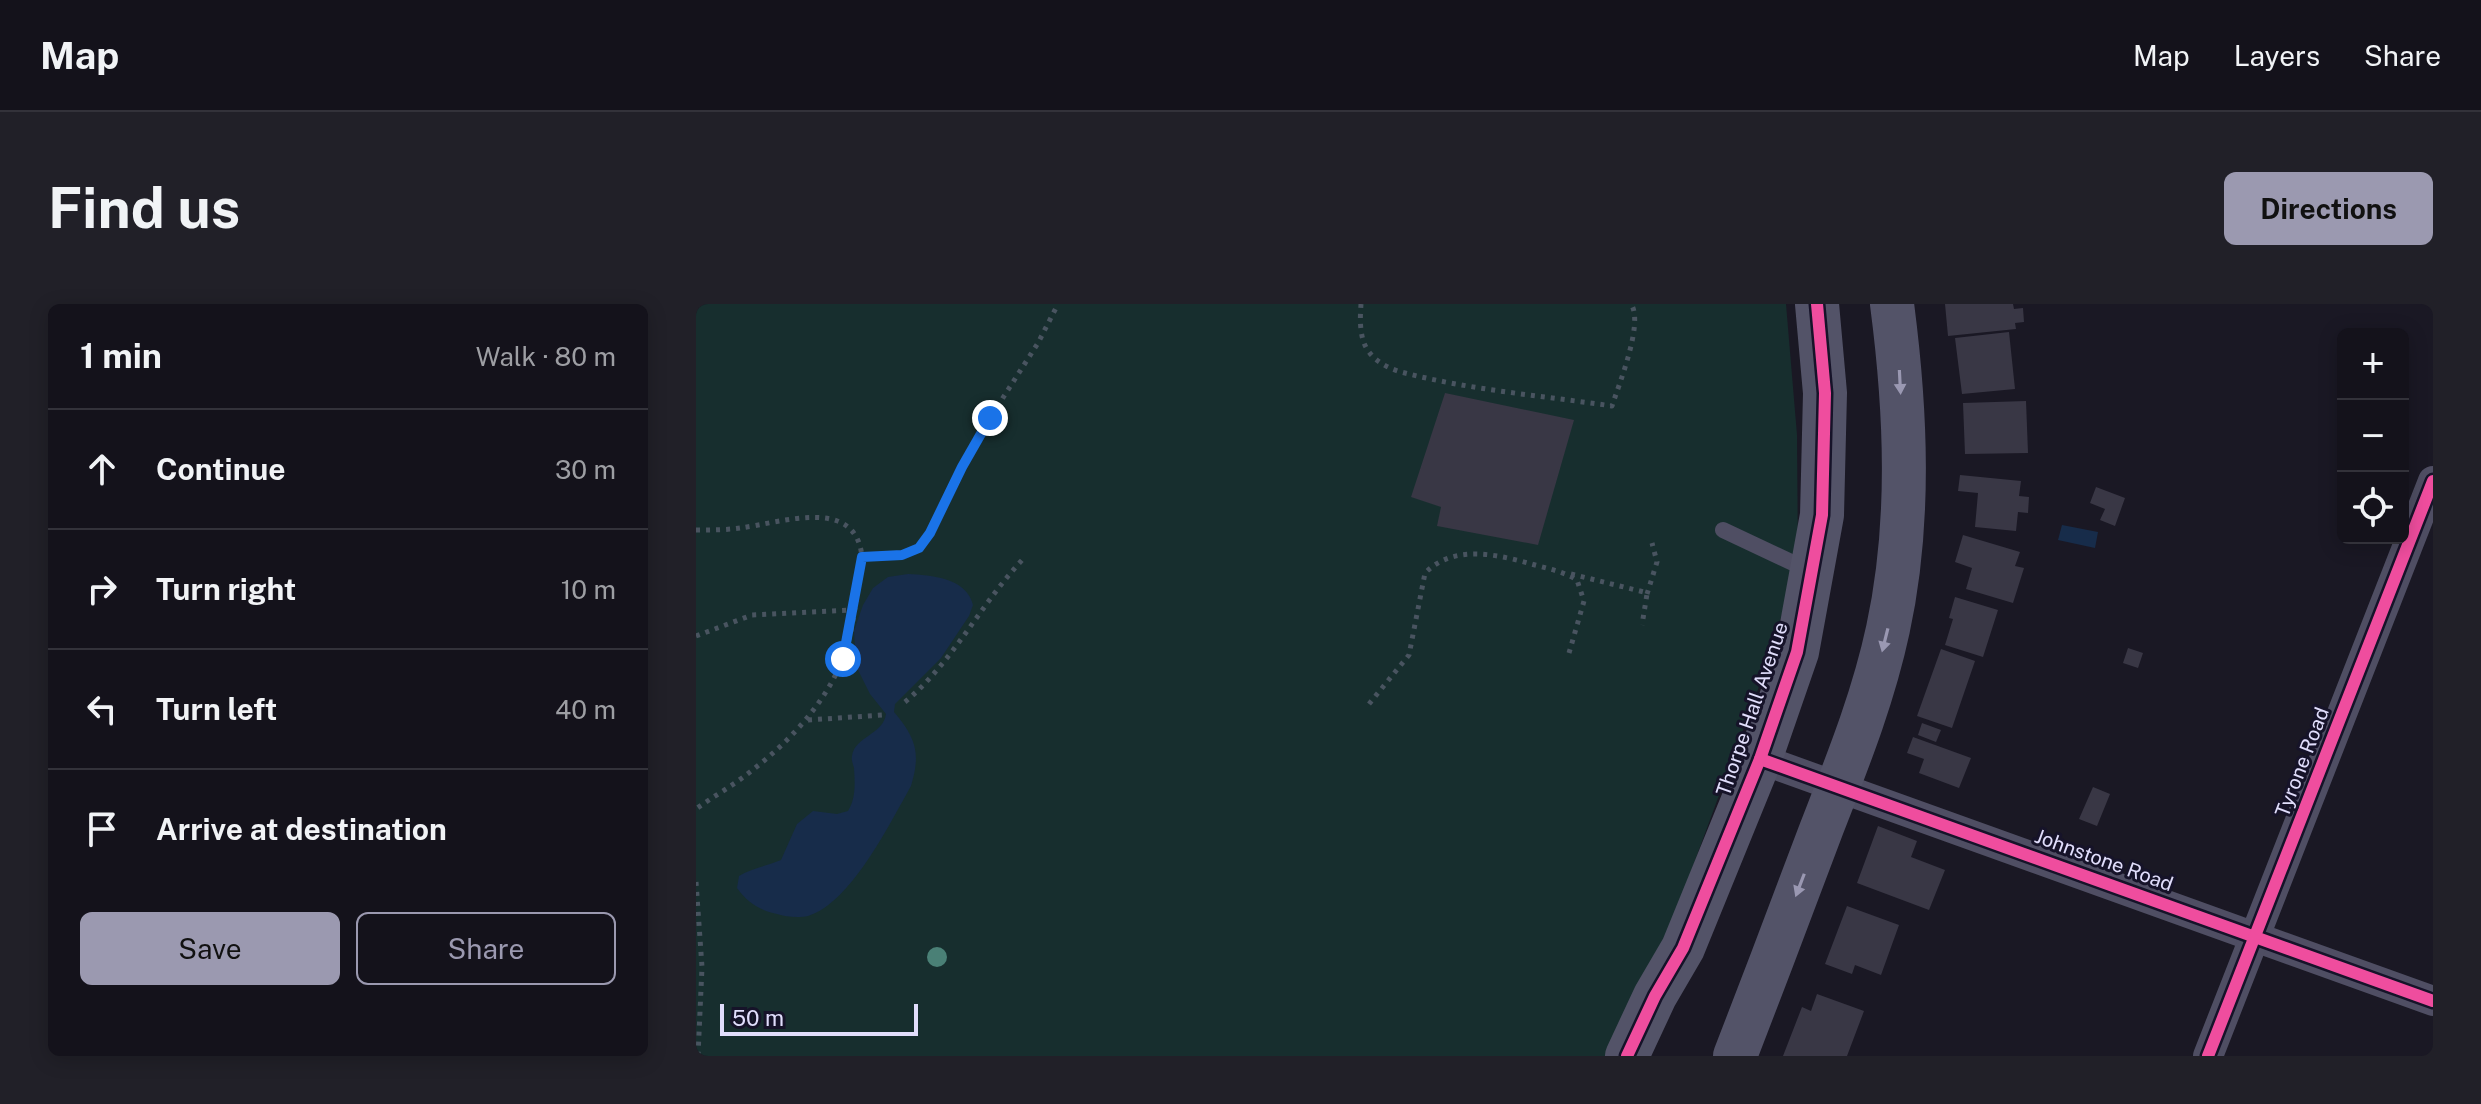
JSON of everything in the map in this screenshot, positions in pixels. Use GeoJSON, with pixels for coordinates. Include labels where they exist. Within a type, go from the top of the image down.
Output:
{"type":"FeatureCollection","features":[{"type":"Feature","properties":{"kind":"street","name":"Thorpe Hall Avenue"},"geometry":{"type":"LineString","coordinates":[[1627,1056],[1655,996],[1683,948],[1760,759],[1797,652],[1822,515],[1825,393],[1817,304]]}},
{"type":"Feature","properties":{"kind":"street"},"geometry":{"type":"LineString","coordinates":[[1735,1056],[1868,709],[1888,628],[1898,569],[1904,439],[1899,353],[1892,304]]}},
{"type":"Feature","properties":{"kind":"street","name":"Tyrone Road"},"geometry":{"type":"LineString","coordinates":[[2208,1056],[2433,481]]}},
{"type":"Feature","properties":{"kind":"street","name":"Johnstone Road"},"geometry":{"type":"LineString","coordinates":[[1760,759],[2433,1001]]}},
{"type":"Feature","properties":{"kind":"lane"},"geometry":{"type":"LineString","coordinates":[[1723,530],[1813,572]]}},
{"type":"Feature","properties":{"kind":"path"},"geometry":{"type":"LineString","coordinates":[[862,557],[902,555],[919,548],[1058,304]]}},
{"type":"Feature","properties":{"kind":"path"},"geometry":{"type":"LineString","coordinates":[[1361,304],[1362,338],[1368,351],[1386,366],[1404,373],[1442,380],[1612,406],[1635,325],[1631,304]]}},
{"type":"Feature","properties":{"kind":"path"},"geometry":{"type":"LineString","coordinates":[[696,530],[742,528],[793,519],[837,520],[853,530],[861,542],[862,557],[843,659],[826,694],[807,720],[742,778],[696,809]]}},
{"type":"Feature","properties":{"kind":"path"},"geometry":{"type":"LineString","coordinates":[[1642,625],[1657,562],[1652,543]]}},
{"type":"Feature","properties":{"kind":"path"},"geometry":{"type":"LineString","coordinates":[[1369,704],[1409,655],[1425,573],[1434,564],[1449,558],[1473,554],[1496,555],[1630,587],[1647,594]]}},
{"type":"Feature","properties":{"kind":"path"},"geometry":{"type":"LineString","coordinates":[[905,702],[955,651],[1003,580],[1023,559]]}},
{"type":"Feature","properties":{"kind":"path"},"geometry":{"type":"LineString","coordinates":[[1566,573],[1577,580],[1584,601],[1569,653]]}},
{"type":"Feature","properties":{"kind":"path"},"geometry":{"type":"LineString","coordinates":[[696,636],[752,615],[853,610]]}},
{"type":"Feature","properties":{"kind":"path"},"geometry":{"type":"LineString","coordinates":[[807,720],[883,715]]}},
{"type":"Feature","properties":{"kind":"path"},"geometry":{"type":"LineString","coordinates":[[696,882],[702,967],[698,1056]]}},
{"type":"Feature","properties":{"kind":"green space"},"geometry":{"type":"Polygon","coordinates":[[[696,304],[1786,304],[1797,435],[1798,563],[1761,681],[1675,915],[1610,1056],[696,1056],[696,304]]]}},
{"type":"Feature","properties":{"kind":"water"},"geometry":{"type":"Polygon","coordinates":[[[2062,525],[2098,532],[2095,548],[2058,540],[2062,525]]]}},
{"type":"Feature","properties":{"kind":"water"},"geometry":{"type":"Polygon","coordinates":[[[908,574],[937,577],[956,584],[964,589],[973,605],[941,658],[895,704],[894,712],[912,738],[916,755],[911,786],[868,860],[854,879],[824,908],[801,917],[765,910],[750,902],[737,888],[739,876],[781,860],[797,824],[813,811],[837,814],[848,811],[851,806],[854,749],[880,727],[886,714],[870,694],[856,666],[854,631],[873,588],[888,577],[908,574]]]}},
{"type":"Feature","properties":{"kind":"building"},"geometry":{"type":"Polygon","coordinates":[[[1945,304],[2013,304],[2014,309],[2023,308],[2024,322],[2015,323],[2016,329],[1948,336],[1945,304]]]}},
{"type":"Feature","properties":{"kind":"building"},"geometry":{"type":"Polygon","coordinates":[[[2009,332],[2015,389],[1962,394],[1955,338],[2009,332]]]}},
{"type":"Feature","properties":{"kind":"building"},"geometry":{"type":"Polygon","coordinates":[[[1445,393],[1574,420],[1538,545],[1437,526],[1441,507],[1411,497],[1445,393]]]}},
{"type":"Feature","properties":{"kind":"building"},"geometry":{"type":"Polygon","coordinates":[[[2026,401],[2028,453],[1965,454],[1963,403],[2026,401]]]}},
{"type":"Feature","properties":{"kind":"building"},"geometry":{"type":"Polygon","coordinates":[[[1960,475],[2021,481],[2019,496],[2029,497],[2028,513],[2018,512],[2016,531],[1975,527],[1978,493],[1958,491],[1960,475]]]}},
{"type":"Feature","properties":{"kind":"building"},"geometry":{"type":"Polygon","coordinates":[[[2096,487],[2125,498],[2115,526],[2100,520],[2105,509],[2090,503],[2096,487]]]}},
{"type":"Feature","properties":{"kind":"building"},"geometry":{"type":"Polygon","coordinates":[[[1963,535],[2020,552],[2015,566],[2024,568],[2013,603],[1966,589],[1972,568],[1955,562],[1963,535]]]}},
{"type":"Feature","properties":{"kind":"building"},"geometry":{"type":"Polygon","coordinates":[[[1955,597],[1998,610],[1983,657],[1945,645],[1953,619],[1949,618],[1955,597]]]}},
{"type":"Feature","properties":{"kind":"building"},"geometry":{"type":"Polygon","coordinates":[[[2128,648],[2143,653],[2138,668],[2123,663],[2128,648]]]}},
{"type":"Feature","properties":{"kind":"building"},"geometry":{"type":"Polygon","coordinates":[[[1941,649],[1975,661],[1952,728],[1917,716],[1941,649]]]}},
{"type":"Feature","properties":{"kind":"building"},"geometry":{"type":"Polygon","coordinates":[[[1922,723],[1941,730],[1936,742],[1918,735],[1922,723]]]}},
{"type":"Feature","properties":{"kind":"building"},"geometry":{"type":"Polygon","coordinates":[[[1913,737],[1971,758],[1959,788],[1919,773],[1924,759],[1907,753],[1913,737]]]}},
{"type":"Feature","properties":{"kind":"building"},"geometry":{"type":"Polygon","coordinates":[[[2093,787],[2110,794],[2097,826],[2079,819],[2093,787]]]}},
{"type":"Feature","properties":{"kind":"building"},"geometry":{"type":"Polygon","coordinates":[[[1878,826],[1917,841],[1911,857],[1945,870],[1929,910],[1857,883],[1878,826]]]}},
{"type":"Feature","properties":{"kind":"building"},"geometry":{"type":"Polygon","coordinates":[[[1847,906],[1899,925],[1881,975],[1855,965],[1852,974],[1825,964],[1847,906]]]}},
{"type":"Feature","properties":{"kind":"building"},"geometry":{"type":"Polygon","coordinates":[[[1817,994],[1864,1011],[1847,1056],[1783,1056],[1802,1007],[1811,1011],[1817,994]]]}},
{"type":"Feature","properties":{"kind":"cycle path"},"geometry":{"type":"LineString","coordinates":[[1627,1056],[1655,996],[1683,948],[1760,759],[1797,652],[1822,515],[1825,393],[1817,304]]}},
{"type":"Feature","properties":{"kind":"cycle path"},"geometry":{"type":"LineString","coordinates":[[2208,1056],[2433,481]]}},
{"type":"Feature","properties":{"kind":"cycle path"},"geometry":{"type":"LineString","coordinates":[[1760,759],[2433,1001]]}},
{"type":"Feature","properties":{"kind":"route"},"geometry":{"type":"LineString","coordinates":[[843,659],[862,557],[902,555],[919,548],[930,533],[990,418]]}}]}
